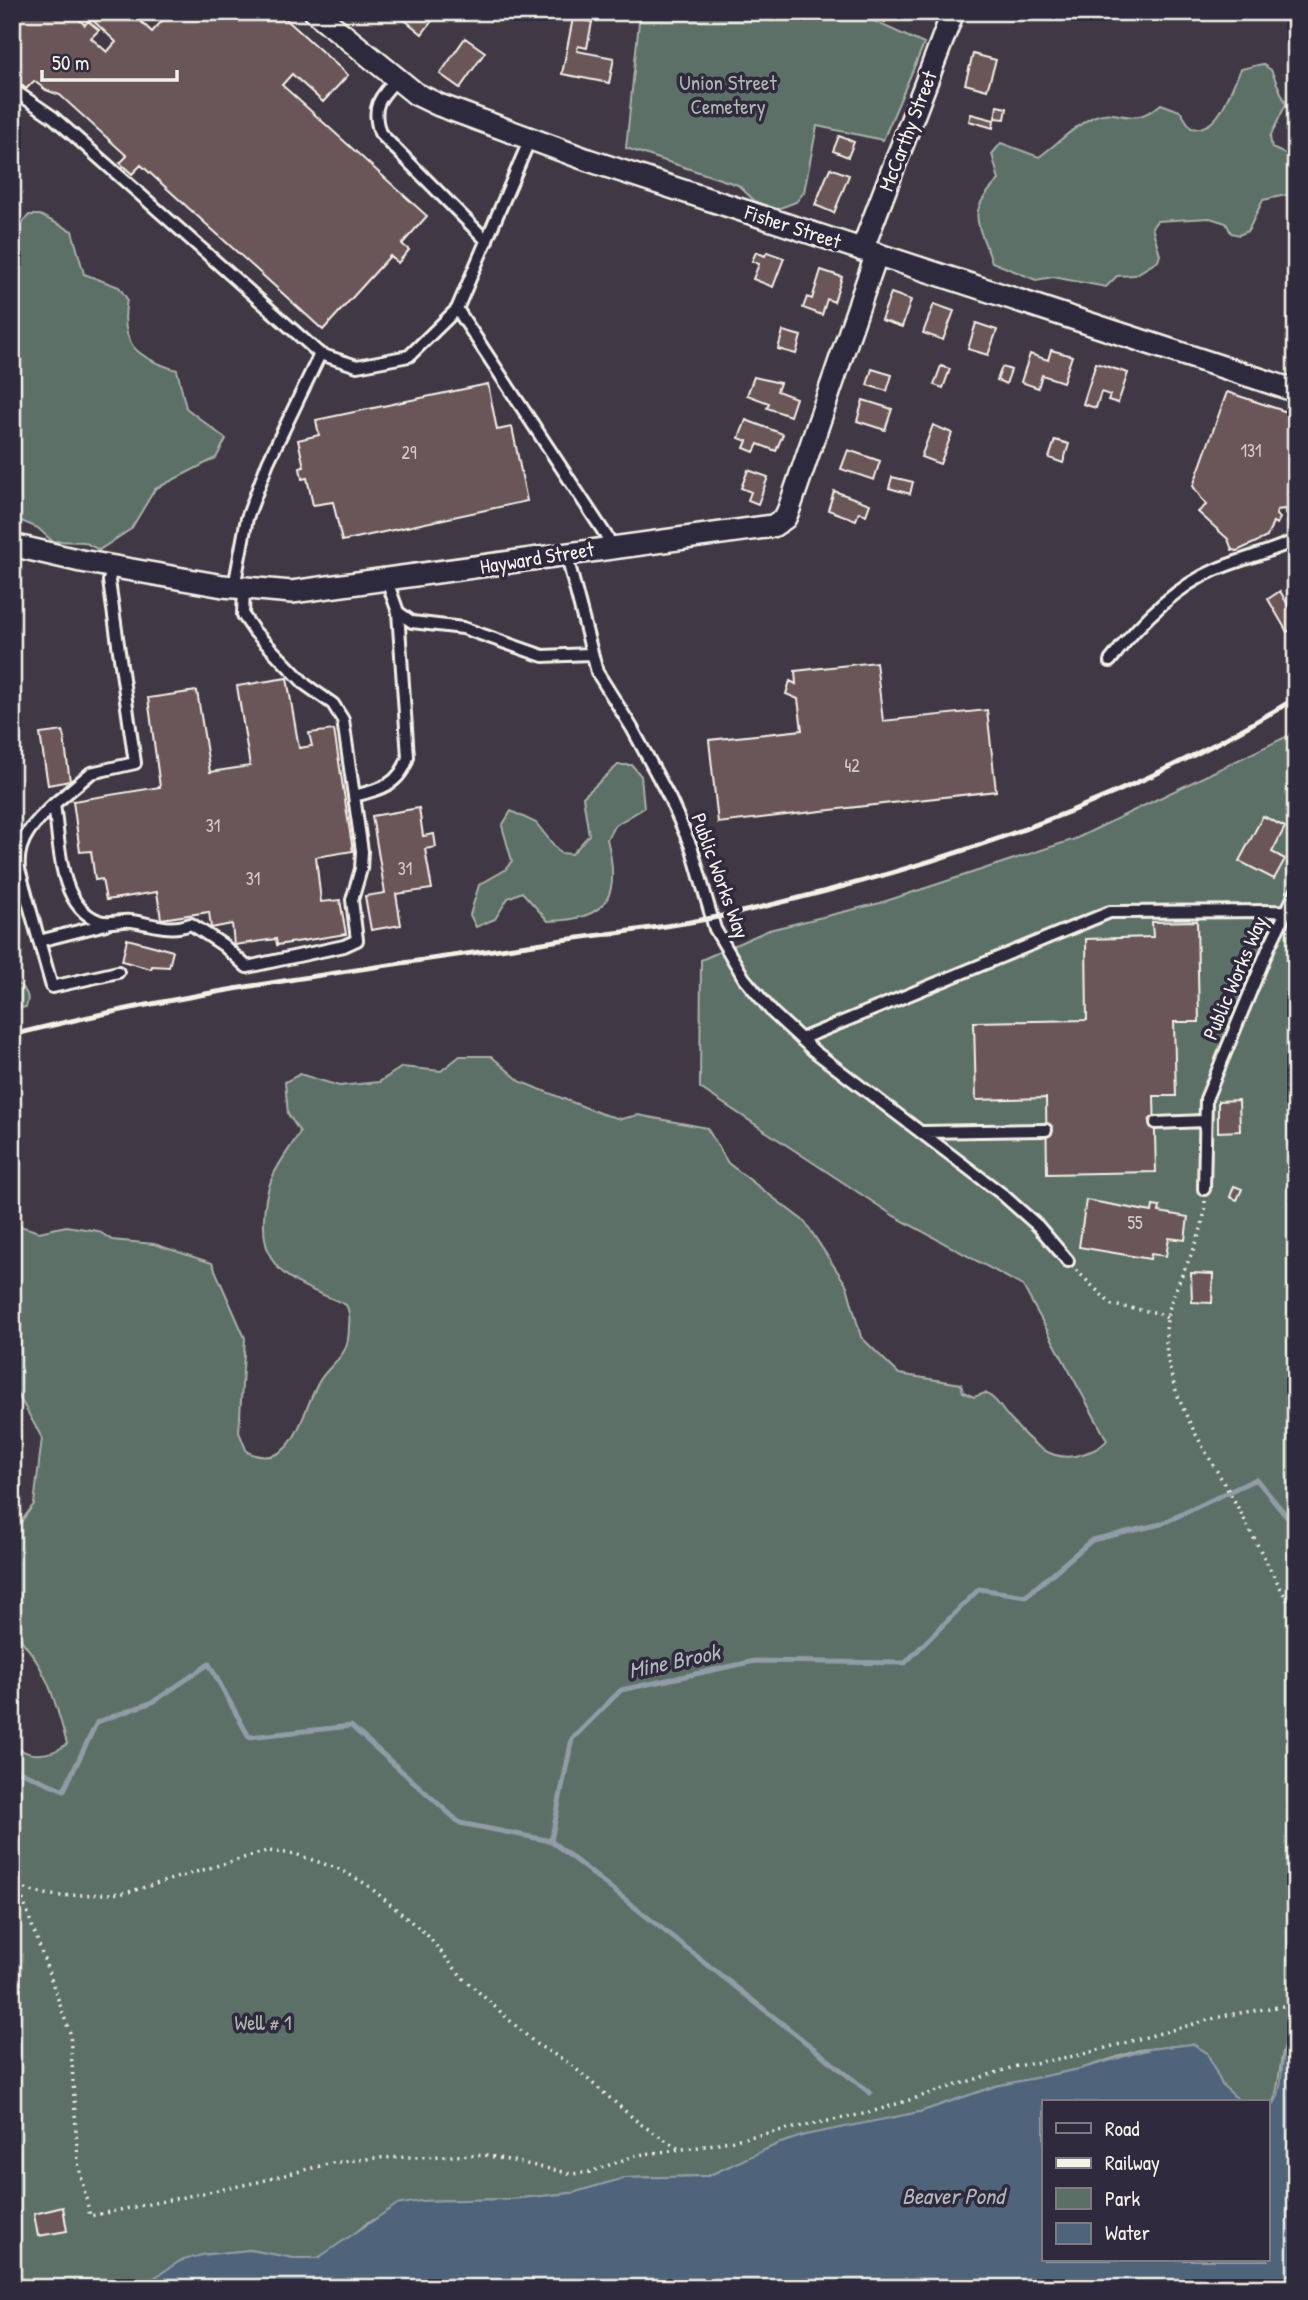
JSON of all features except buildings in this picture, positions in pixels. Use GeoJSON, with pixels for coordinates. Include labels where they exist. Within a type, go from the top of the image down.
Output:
{"type":"FeatureCollection","features":[{"type":"Feature","properties":{"kind":"street","name":"Fisher Street"},"geometry":{"type":"LineString","coordinates":[[316,12],[397,79],[428,100],[530,139],[869,253],[1296,391]]}},
{"type":"Feature","properties":{"kind":"street","name":"McCarthy Street"},"geometry":{"type":"LineString","coordinates":[[869,253],[953,12]]}},
{"type":"Feature","properties":{"kind":"street","name":"Hayward Street"},"geometry":{"type":"LineString","coordinates":[[12,545],[239,588],[301,592],[613,546],[773,526],[785,518],[869,253]]}},
{"type":"Feature","properties":{"kind":"lane"},"geometry":{"type":"LineString","coordinates":[[397,79],[377,103],[374,116],[380,133],[487,241]]}},
{"type":"Feature","properties":{"kind":"lane"},"geometry":{"type":"LineString","coordinates":[[12,89],[52,117],[320,354],[357,366],[409,356],[457,309],[530,139]]}},
{"type":"Feature","properties":{"kind":"lane"},"geometry":{"type":"LineString","coordinates":[[457,309],[613,546]]}},
{"type":"Feature","properties":{"kind":"lane"},"geometry":{"type":"LineString","coordinates":[[39,941],[109,923],[132,920],[167,928],[191,924],[223,945],[247,967],[353,942],[358,935],[352,900],[361,869],[362,851],[344,720],[340,713],[306,685],[254,631],[243,615],[239,588],[247,518],[268,462],[320,354]]}},
{"type":"Feature","properties":{"kind":"lane"},"geometry":{"type":"LineString","coordinates":[[1110,661],[1129,637],[1175,594],[1212,571],[1296,540]]}},
{"type":"Feature","properties":{"kind":"lane","name":"Public Works Way"},"geometry":{"type":"LineString","coordinates":[[566,553],[590,654],[605,688],[632,728],[670,799],[692,849],[719,939],[756,994],[801,1039],[1026,1214],[1068,1261]]}},
{"type":"Feature","properties":{"kind":"lane"},"geometry":{"type":"LineString","coordinates":[[112,566],[110,581],[135,763],[91,773],[54,804],[38,820],[19,849],[19,869],[52,987],[118,972]]}},
{"type":"Feature","properties":{"kind":"lane"},"geometry":{"type":"LineString","coordinates":[[354,796],[380,790],[394,781],[405,767],[408,757],[398,612],[387,581]]}},
{"type":"Feature","properties":{"kind":"lane"},"geometry":{"type":"LineString","coordinates":[[398,612],[412,622],[463,628],[543,656],[590,654]]}},
{"type":"Feature","properties":{"kind":"lane"},"geometry":{"type":"LineString","coordinates":[[54,804],[72,900],[96,920],[109,923]]}},
{"type":"Feature","properties":{"kind":"lane","name":"Public Works Way"},"geometry":{"type":"LineString","coordinates":[[1204,1189],[1205,1121],[1210,1089],[1285,911],[1296,892]]}},
{"type":"Feature","properties":{"kind":"lane"},"geometry":{"type":"LineString","coordinates":[[801,1039],[1110,912],[1285,911]]}},
{"type":"Feature","properties":{"kind":"lane"},"geometry":{"type":"LineString","coordinates":[[1156,1123],[1205,1121]]}},
{"type":"Feature","properties":{"kind":"lane"},"geometry":{"type":"LineString","coordinates":[[923,1132],[1046,1130]]}},
{"type":"Feature","properties":{"kind":"path"},"geometry":{"type":"LineString","coordinates":[[1204,1189],[1205,1223],[1182,1273],[1168,1320],[1167,1352],[1180,1399],[1296,1615]]}},
{"type":"Feature","properties":{"kind":"path"},"geometry":{"type":"LineString","coordinates":[[1068,1261],[1109,1303],[1159,1313],[1168,1320]]}},
{"type":"Feature","properties":{"kind":"path"},"geometry":{"type":"LineString","coordinates":[[12,1884],[58,1896],[125,1893],[267,1851],[295,1854],[339,1869],[366,1884],[427,1935],[463,1978],[536,2044],[569,2063],[639,2123],[679,2150]]}},
{"type":"Feature","properties":{"kind":"path"},"geometry":{"type":"LineString","coordinates":[[18,1886],[70,2033],[78,2162],[90,2216],[332,2164],[375,2158],[485,2155],[573,2174],[590,2172],[637,2155],[679,2150],[868,2113],[1017,2066],[1080,2055],[1227,2015],[1296,2004]]}},
{"type":"Feature","properties":{"kind":"green space","name":"Union Street Cemetery"},"geometry":{"type":"Polygon","coordinates":[[[640,12],[854,12],[924,44],[883,140],[817,126],[804,192],[796,202],[775,210],[760,206],[738,185],[626,148],[640,12]]]}},
{"type":"Feature","properties":{"kind":"green space"},"geometry":{"type":"Polygon","coordinates":[[[1262,64],[1271,70],[1286,104],[1270,137],[1272,148],[1296,159],[1296,193],[1263,200],[1248,231],[1239,235],[1231,233],[1226,223],[1210,218],[1157,221],[1152,227],[1160,255],[1158,261],[1135,275],[1117,276],[1106,287],[1053,277],[1036,280],[992,262],[979,227],[978,210],[988,191],[999,180],[992,154],[1001,143],[1039,157],[1093,117],[1102,114],[1141,116],[1161,104],[1180,111],[1191,128],[1201,128],[1217,117],[1241,69],[1262,64]]]}},
{"type":"Feature","properties":{"kind":"green space"},"geometry":{"type":"Polygon","coordinates":[[[29,215],[40,215],[72,231],[84,274],[119,287],[127,299],[126,327],[133,346],[150,360],[177,370],[186,408],[226,439],[216,458],[155,489],[131,529],[99,550],[84,542],[52,541],[38,528],[12,517],[12,250],[23,222],[29,215]]]}},
{"type":"Feature","properties":{"kind":"green space","name":"Well # 1"},"geometry":{"type":"Polygon","coordinates":[[[1296,732],[1296,2026],[1285,2044],[1271,2109],[1270,2100],[1239,2100],[1222,2085],[1207,2053],[1193,2044],[1139,2050],[1080,2069],[996,2086],[920,2112],[778,2144],[708,2176],[625,2178],[572,2193],[512,2199],[420,2201],[368,2222],[343,2244],[318,2258],[293,2258],[250,2250],[202,2255],[151,2280],[144,2288],[12,2288],[12,1742],[31,1754],[54,1751],[67,1744],[48,1683],[33,1656],[12,1630],[12,1534],[34,1504],[42,1438],[12,1384],[12,1217],[17,1225],[39,1232],[66,1226],[98,1231],[112,1240],[154,1244],[212,1263],[245,1338],[239,1432],[247,1452],[263,1456],[276,1454],[287,1447],[295,1436],[320,1380],[344,1351],[350,1320],[346,1305],[306,1288],[279,1269],[266,1242],[264,1220],[269,1187],[278,1166],[300,1132],[288,1114],[285,1082],[300,1074],[339,1086],[379,1082],[402,1067],[441,1071],[460,1056],[491,1056],[521,1082],[602,1114],[621,1119],[638,1115],[707,1128],[728,1163],[805,1222],[847,1286],[861,1337],[899,1374],[961,1384],[963,1392],[974,1397],[985,1393],[1041,1448],[1059,1456],[1079,1455],[1101,1446],[1107,1440],[1023,1286],[894,1216],[700,1088],[701,960],[769,930],[880,903],[1075,839],[1296,732]]]}},
{"type":"Feature","properties":{"kind":"green space"},"geometry":{"type":"Polygon","coordinates":[[[618,765],[632,765],[641,776],[644,808],[614,826],[607,839],[612,875],[611,889],[606,901],[585,916],[548,921],[522,892],[508,898],[495,919],[476,927],[470,915],[479,885],[505,870],[512,861],[502,826],[511,811],[536,823],[560,853],[572,854],[589,835],[583,797],[618,765]]]}},
{"type":"Feature","properties":{"kind":"green space"},"geometry":{"type":"Polygon","coordinates":[[[12,979],[27,994],[26,1007],[12,1009],[12,979]]]}},
{"type":"Feature","properties":{"kind":"water","name":"Beaver Pond"},"geometry":{"type":"Polygon","coordinates":[[[1296,2026],[1296,2288],[145,2288],[151,2280],[180,2261],[202,2255],[250,2250],[293,2258],[318,2258],[396,2205],[420,2201],[512,2199],[572,2193],[625,2178],[708,2176],[778,2144],[805,2135],[920,2112],[996,2086],[1080,2069],[1150,2049],[1193,2044],[1207,2053],[1222,2085],[1239,2100],[1042,2100],[1042,2262],[1270,2262],[1270,2108],[1279,2093],[1283,2057],[1289,2035],[1296,2026]]]}},
{"type":"Feature","properties":{"kind":"waterway","name":"Mine Brook"},"geometry":{"type":"LineString","coordinates":[[12,1768],[64,1790],[97,1722],[153,1702],[209,1664],[249,1737],[351,1726],[460,1823],[551,1841],[572,1739],[621,1690],[755,1661],[905,1663],[979,1589],[1026,1596],[1092,1540],[1161,1524],[1256,1479],[1296,1527]]}},
{"type":"Feature","properties":{"kind":"waterway"},"geometry":{"type":"LineString","coordinates":[[551,1841],[870,2093]]}},
{"type":"Feature","properties":{"kind":"railway"},"geometry":{"type":"LineString","coordinates":[[12,1035],[204,994],[688,922],[814,894],[886,874],[1028,828],[1164,770],[1231,736],[1296,698]]}}]}
